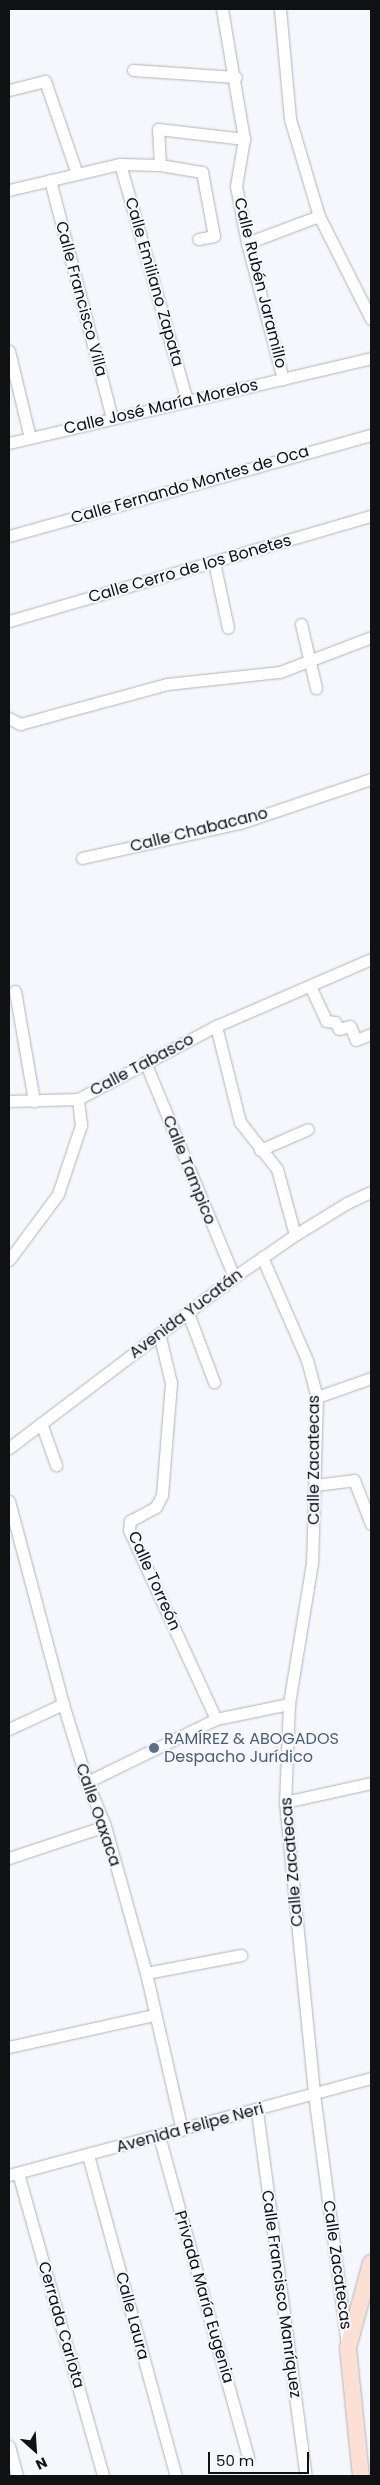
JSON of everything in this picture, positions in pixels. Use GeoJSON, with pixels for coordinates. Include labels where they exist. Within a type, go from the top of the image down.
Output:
{"type":"FeatureCollection","features":[{"type":"Feature","properties":{"kind":"street","name":"Calle Rubén Jaramillo"},"geometry":{"type":"LineString","coordinates":[[222,9],[236,77],[244,139],[236,186],[247,243],[283,379]]}},
{"type":"Feature","properties":{"kind":"street"},"geometry":{"type":"LineString","coordinates":[[280,9],[290,119],[319,216],[371,319]]}},
{"type":"Feature","properties":{"kind":"street"},"geometry":{"type":"LineString","coordinates":[[132,70],[236,77]]}},
{"type":"Feature","properties":{"kind":"street"},"geometry":{"type":"LineString","coordinates":[[9,90],[45,81],[77,174]]}},
{"type":"Feature","properties":{"kind":"street"},"geometry":{"type":"LineString","coordinates":[[160,165],[158,129],[244,139]]}},
{"type":"Feature","properties":{"kind":"street"},"geometry":{"type":"LineString","coordinates":[[9,190],[120,164],[160,165],[202,172],[214,236],[198,238]]}},
{"type":"Feature","properties":{"kind":"street","name":"Calle Emiliano Zapata"},"geometry":{"type":"LineString","coordinates":[[120,164],[187,400]]}},
{"type":"Feature","properties":{"kind":"street","name":"Calle Francisco Villa"},"geometry":{"type":"LineString","coordinates":[[50,180],[112,418]]}},
{"type":"Feature","properties":{"kind":"street"},"geometry":{"type":"LineString","coordinates":[[247,243],[319,216]]}},
{"type":"Feature","properties":{"kind":"street"},"geometry":{"type":"LineString","coordinates":[[9,350],[30,438]]}},
{"type":"Feature","properties":{"kind":"street","name":"Calle José María Morelos"},"geometry":{"type":"LineString","coordinates":[[9,443],[371,358]]}},
{"type":"Feature","properties":{"kind":"street","name":"Calle Fernando Montes de Oca"},"geometry":{"type":"LineString","coordinates":[[9,536],[371,435]]}},
{"type":"Feature","properties":{"kind":"street","name":"Calle Cerro de los Bonetes"},"geometry":{"type":"LineString","coordinates":[[9,621],[371,516]]}},
{"type":"Feature","properties":{"kind":"street"},"geometry":{"type":"LineString","coordinates":[[214,562],[228,628]]}},
{"type":"Feature","properties":{"kind":"street"},"geometry":{"type":"LineString","coordinates":[[301,624],[316,688]]}},
{"type":"Feature","properties":{"kind":"street"},"geometry":{"type":"LineString","coordinates":[[9,718],[20,724],[167,684],[280,672],[371,637]]}},
{"type":"Feature","properties":{"kind":"street","name":"Calle Chabacano"},"geometry":{"type":"LineString","coordinates":[[82,858],[240,823],[371,779]]}},
{"type":"Feature","properties":{"kind":"street","name":"Calle Tabasco"},"geometry":{"type":"LineString","coordinates":[[9,1260],[58,1194],[81,1125],[78,1100],[145,1062],[216,1026],[371,959]]}},
{"type":"Feature","properties":{"kind":"street"},"geometry":{"type":"LineString","coordinates":[[310,986],[326,1021],[335,1022],[339,1029],[350,1026],[356,1040],[371,1034]]}},
{"type":"Feature","properties":{"kind":"street"},"geometry":{"type":"LineString","coordinates":[[15,991],[34,1101]]}},
{"type":"Feature","properties":{"kind":"street"},"geometry":{"type":"LineString","coordinates":[[216,1026],[240,1122],[260,1150],[277,1169],[295,1235]]}},
{"type":"Feature","properties":{"kind":"street","name":"Calle Tampico"},"geometry":{"type":"LineString","coordinates":[[145,1062],[234,1277]]}},
{"type":"Feature","properties":{"kind":"street"},"geometry":{"type":"LineString","coordinates":[[9,1101],[78,1100]]}},
{"type":"Feature","properties":{"kind":"street"},"geometry":{"type":"LineString","coordinates":[[260,1150],[308,1129]]}},
{"type":"Feature","properties":{"kind":"street","name":"Avenida Yucatán"},"geometry":{"type":"LineString","coordinates":[[9,1448],[262,1257],[347,1203],[371,1192]]}},
{"type":"Feature","properties":{"kind":"street","name":"Calle Zacatecas"},"geometry":{"type":"LineString","coordinates":[[262,1257],[307,1360],[317,1397],[312,1563],[289,1704],[285,1802],[314,2094],[348,2348],[361,2476]]}},
{"type":"Feature","properties":{"kind":"street"},"geometry":{"type":"LineString","coordinates":[[188,1313],[214,1382]]}},
{"type":"Feature","properties":{"kind":"street","name":"Calle Torreón"},"geometry":{"type":"LineString","coordinates":[[159,1333],[171,1383],[162,1495],[156,1507],[130,1521],[129,1530],[216,1719]]}},
{"type":"Feature","properties":{"kind":"street"},"geometry":{"type":"LineString","coordinates":[[317,1397],[371,1378]]}},
{"type":"Feature","properties":{"kind":"street"},"geometry":{"type":"LineString","coordinates":[[41,1423],[56,1465]]}},
{"type":"Feature","properties":{"kind":"street"},"geometry":{"type":"LineString","coordinates":[[315,1485],[354,1480],[371,1524]]}},
{"type":"Feature","properties":{"kind":"street","name":"Calle Oaxaca"},"geometry":{"type":"LineString","coordinates":[[9,1501],[63,1704],[87,1782],[105,1826],[146,1973],[153,2015],[182,2130]]}},
{"type":"Feature","properties":{"kind":"street"},"geometry":{"type":"LineString","coordinates":[[9,1730],[63,1704]]}},
{"type":"Feature","properties":{"kind":"street"},"geometry":{"type":"LineString","coordinates":[[87,1782],[216,1719],[289,1704]]}},
{"type":"Feature","properties":{"kind":"street"},"geometry":{"type":"LineString","coordinates":[[285,1802],[371,1783]]}},
{"type":"Feature","properties":{"kind":"street"},"geometry":{"type":"LineString","coordinates":[[9,1858],[105,1826]]}},
{"type":"Feature","properties":{"kind":"street"},"geometry":{"type":"LineString","coordinates":[[146,1973],[241,1954]]}},
{"type":"Feature","properties":{"kind":"street"},"geometry":{"type":"LineString","coordinates":[[9,2047],[153,2015]]}},
{"type":"Feature","properties":{"kind":"street","name":"Avenida Felipe Neri"},"geometry":{"type":"LineString","coordinates":[[13,2174],[257,2111],[371,2078]]}},
{"type":"Feature","properties":{"kind":"street","name":"Calle Francisco Manríquez"},"geometry":{"type":"LineString","coordinates":[[257,2111],[306,2476]]}},
{"type":"Feature","properties":{"kind":"street","name":"Privada María Eugenia"},"geometry":{"type":"LineString","coordinates":[[159,2136],[248,2458]]}},
{"type":"Feature","properties":{"kind":"street","name":"Calle Laura"},"geometry":{"type":"LineString","coordinates":[[88,2155],[176,2476]]}},
{"type":"Feature","properties":{"kind":"street","name":"Cerrada Carlota"},"geometry":{"type":"LineString","coordinates":[[13,2174],[103,2476]]}},
{"type":"Feature","properties":{"kind":"street"},"geometry":{"type":"LineString","coordinates":[[348,2348],[371,2262]]}},
{"type":"Feature","properties":{"kind":"street"},"geometry":{"type":"LineString","coordinates":[[9,2446],[17,2476]]}},
{"type":"Feature","properties":{"kind":"place","name":"RAMÍREZ & ABOGADOS Despacho Jurídico"},"geometry":{"type":"Point","coordinates":[154,1748]}}]}
